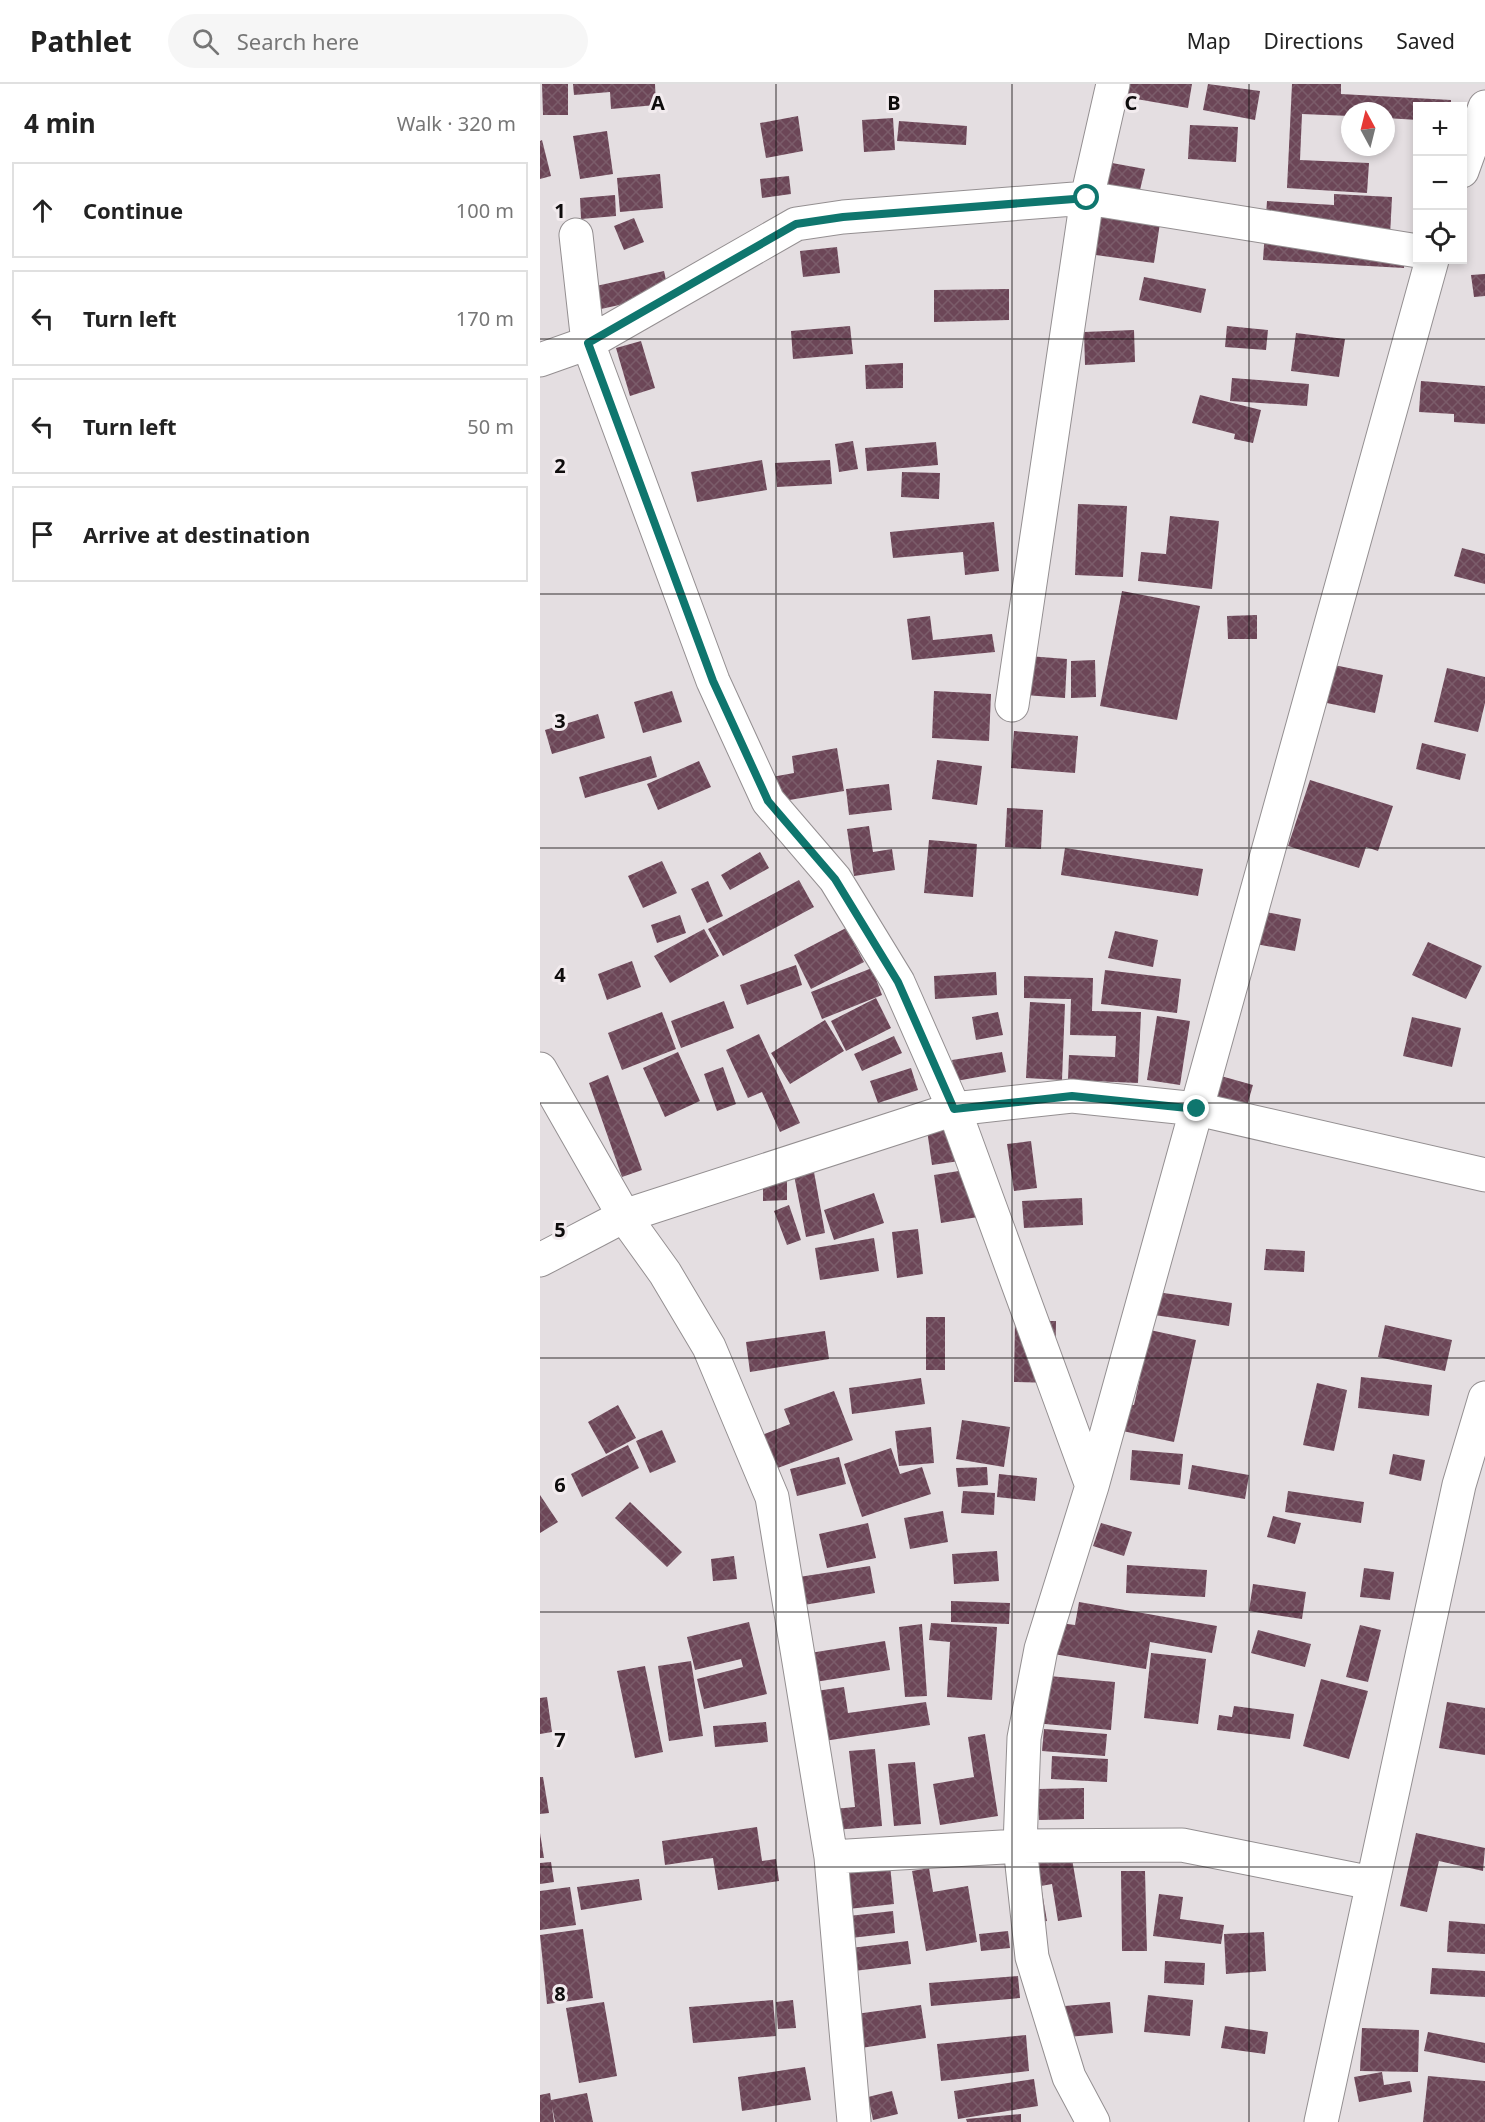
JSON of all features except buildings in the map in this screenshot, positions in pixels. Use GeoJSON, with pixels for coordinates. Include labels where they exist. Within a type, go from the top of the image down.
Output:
{"type":"FeatureCollection","features":[{"type":"Feature","properties":{"kind":"street"},"geometry":{"type":"LineString","coordinates":[[1012,705],[1087,198],[1113,84]]}},
{"type":"Feature","properties":{"kind":"street"},"geometry":{"type":"LineString","coordinates":[[1467,157],[1485,107]]}},
{"type":"Feature","properties":{"kind":"street"},"geometry":{"type":"LineString","coordinates":[[540,360],[588,343],[796,224],[843,217],[1087,198],[1413,250]]}},
{"type":"Feature","properties":{"kind":"street"},"geometry":{"type":"LineString","coordinates":[[576,235],[588,343],[713,681],[768,801],[835,879],[898,982],[954,1109],[1092,1486]]}},
{"type":"Feature","properties":{"kind":"street"},"geometry":{"type":"LineString","coordinates":[[1093,2122],[1069,2077],[1032,1957],[1020,1846],[1024,1738],[1041,1649],[1092,1486],[1431,264]]}},
{"type":"Feature","properties":{"kind":"street"},"geometry":{"type":"LineString","coordinates":[[540,1069],[624,1216],[665,1273],[709,1347],[772,1497],[831,1857],[854,2122]]}},
{"type":"Feature","properties":{"kind":"street"},"geometry":{"type":"LineString","coordinates":[[540,1260],[624,1216],[954,1109],[1072,1096],[1197,1109],[1485,1175]]}},
{"type":"Feature","properties":{"kind":"street"},"geometry":{"type":"LineString","coordinates":[[1321,2122],[1459,1485],[1485,1398]]}},
{"type":"Feature","properties":{"kind":"street"},"geometry":{"type":"LineString","coordinates":[[831,1857],[1020,1846],[1182,1845],[1372,1883]]}},
{"type":"Feature","properties":{"kind":"route"},"geometry":{"type":"LineString","coordinates":[[1087,198],[843,217],[796,224],[588,343],[713,681],[768,801],[835,879],[898,982],[954,1109],[1072,1096],[1197,1109]]}}]}
